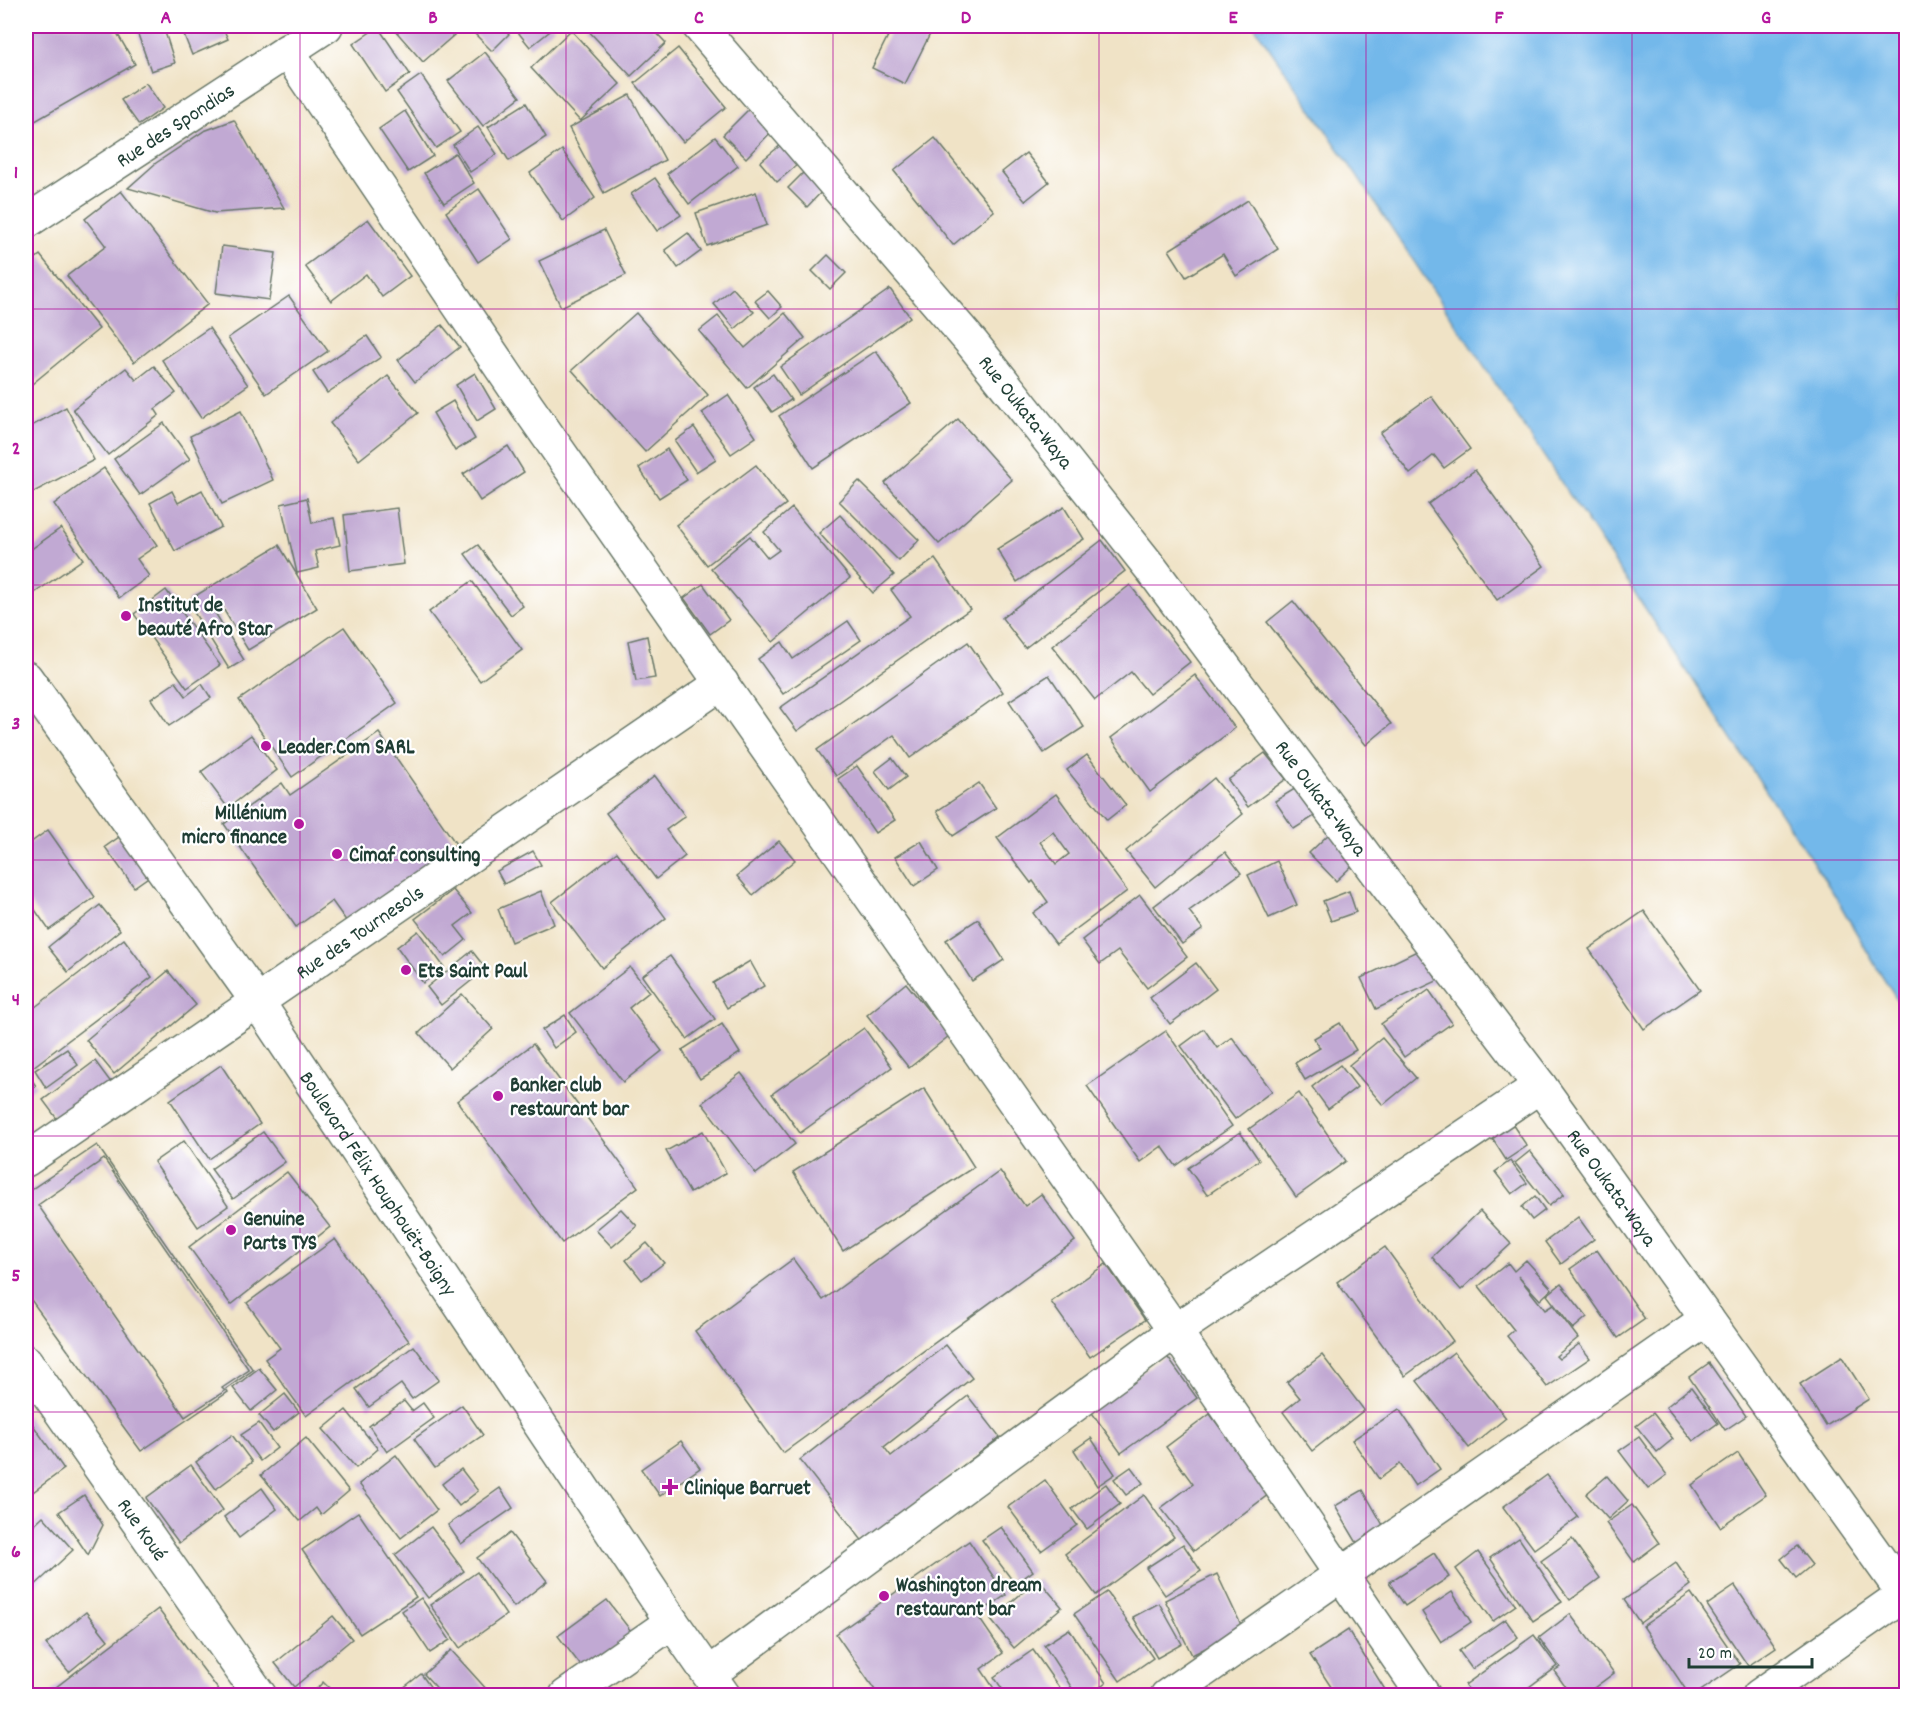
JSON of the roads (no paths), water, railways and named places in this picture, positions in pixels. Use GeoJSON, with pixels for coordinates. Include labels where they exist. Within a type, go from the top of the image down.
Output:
{"type":"FeatureCollection","features":[{"type":"Feature","properties":{"kind":"street","name":"Rue des Spondias"},"geometry":{"type":"LineString","coordinates":[[26,222],[326,26]]}},
{"type":"Feature","properties":{"kind":"street","name":"Rue Oukata-Waya"},"geometry":{"type":"LineString","coordinates":[[699,26],[972,343],[1124,535],[1540,1086],[1905,1595]]}},
{"type":"Feature","properties":{"kind":"street"},"geometry":{"type":"LineString","coordinates":[[287,51],[527,406],[1175,1331],[1424,1695]]}},
{"type":"Feature","properties":{"kind":"street","name":"Boulevard Félix Houphouët-Boigny"},"geometry":{"type":"LineString","coordinates":[[26,678],[257,1001],[716,1685]]}},
{"type":"Feature","properties":{"kind":"street","name":"Rue des Tournesols"},"geometry":{"type":"LineString","coordinates":[[26,1160],[722,683]]}},
{"type":"Feature","properties":{"kind":"street"},"geometry":{"type":"LineString","coordinates":[[716,1685],[1175,1331],[1540,1086]]}},
{"type":"Feature","properties":{"kind":"street"},"geometry":{"type":"LineString","coordinates":[[1167,1695],[1707,1319]]}},
{"type":"Feature","properties":{"kind":"street","name":"Rue Koué"},"geometry":{"type":"LineString","coordinates":[[26,1362],[260,1695]]}},
{"type":"Feature","properties":{"kind":"street"},"geometry":{"type":"LineString","coordinates":[[1759,1695],[1905,1595]]}},
{"type":"Feature","properties":{"kind":"street"},"geometry":{"type":"LineString","coordinates":[[566,1695],[672,1622]]}},
{"type":"Feature","properties":{"kind":"water"},"geometry":{"type":"Polygon","coordinates":[[[1254,26],[1906,26],[1906,1014],[1834,894],[1683,665],[1345,158],[1254,26]]]}},
{"type":"Feature","properties":{"kind":"place","name":"Institut de beauté Afro Star"},"geometry":{"type":"Point","coordinates":[126,616]}},
{"type":"Feature","properties":{"kind":"place","name":"Leader.Com SARL"},"geometry":{"type":"Point","coordinates":[266,746]}},
{"type":"Feature","properties":{"kind":"place","name":"Millénium micro finance"},"geometry":{"type":"Point","coordinates":[299,824]}},
{"type":"Feature","properties":{"kind":"place","name":"Cimaf consulting"},"geometry":{"type":"Point","coordinates":[337,854]}},
{"type":"Feature","properties":{"kind":"place","name":"Ets Saint Paul"},"geometry":{"type":"Point","coordinates":[406,970]}},
{"type":"Feature","properties":{"kind":"place","name":"Banker club restaurant bar"},"geometry":{"type":"Point","coordinates":[498,1096]}},
{"type":"Feature","properties":{"kind":"place","name":"Genuine Parts TYS"},"geometry":{"type":"Point","coordinates":[231,1230]}},
{"type":"Feature","properties":{"kind":"place","name":"Clinique Barruet"},"geometry":{"type":"Point","coordinates":[670,1487]}},
{"type":"Feature","properties":{"kind":"place","name":"Washington dream restaurant bar"},"geometry":{"type":"Point","coordinates":[884,1596]}}]}
